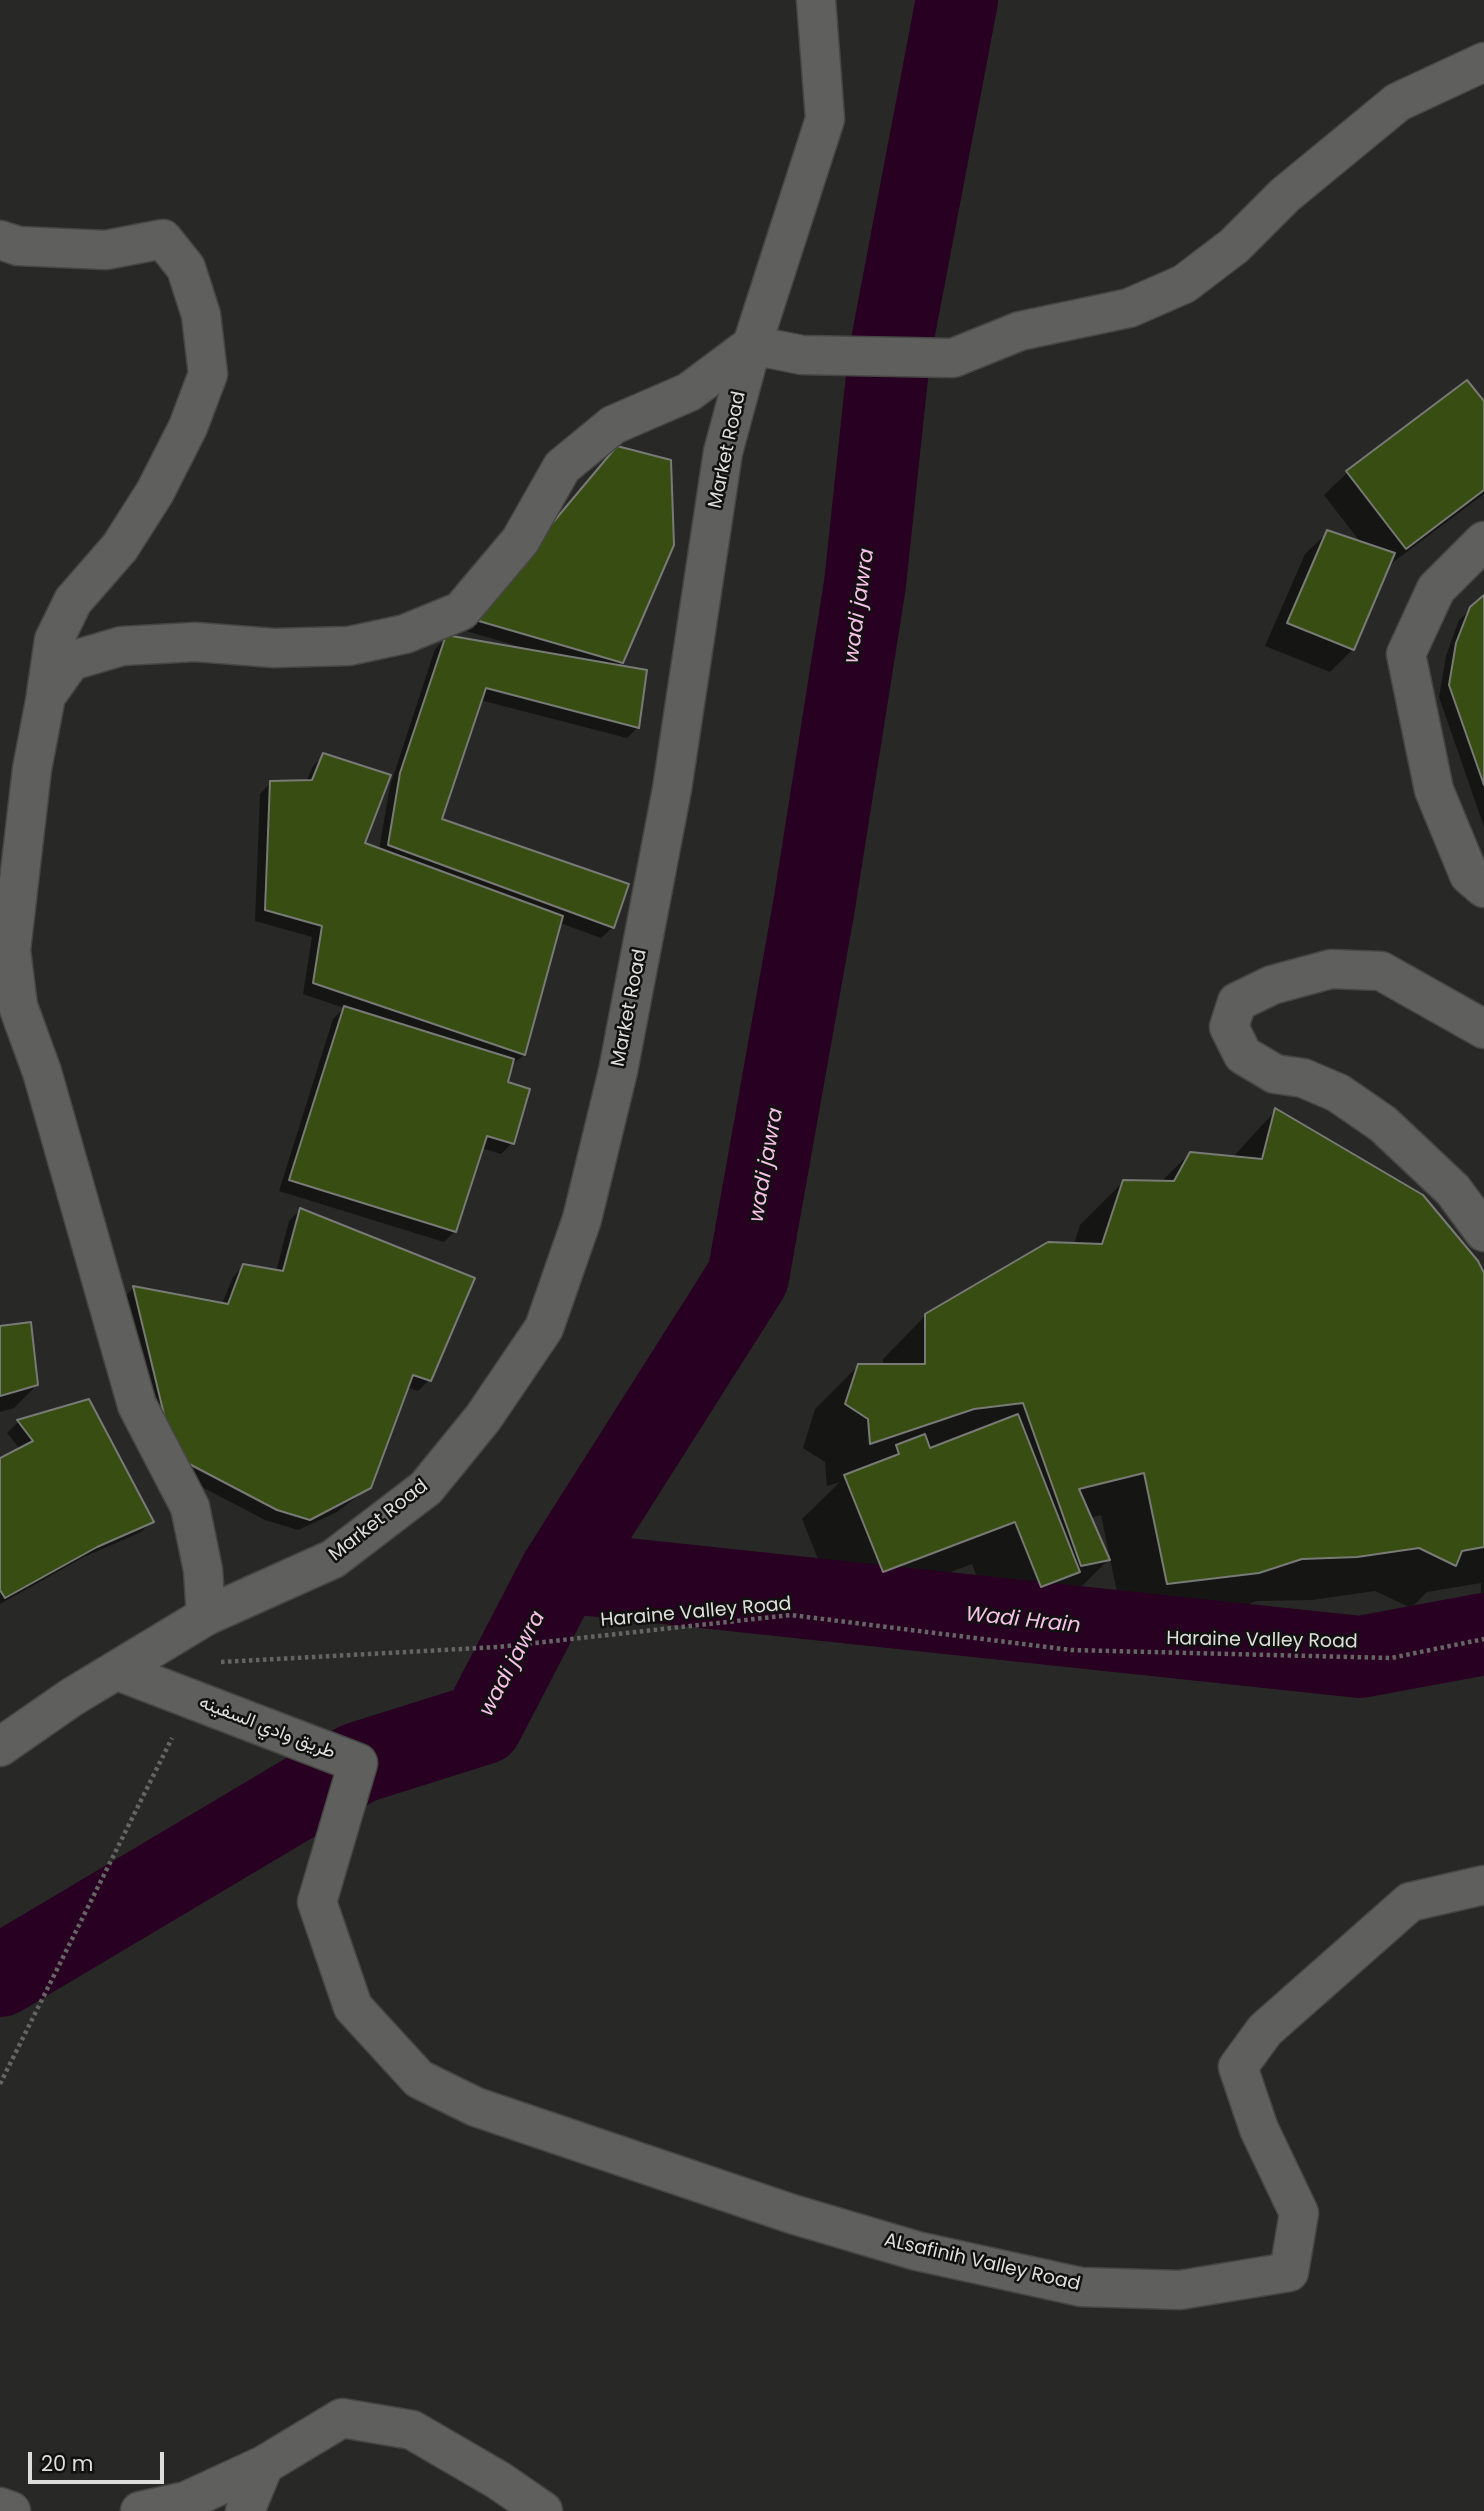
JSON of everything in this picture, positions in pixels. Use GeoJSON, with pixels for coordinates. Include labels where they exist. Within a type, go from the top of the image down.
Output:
{"type":"FeatureCollection","features":[{"type":"Feature","properties":{"kind":"street","name":"Market Road"},"geometry":{"type":"LineString","coordinates":[[0,1747],[72,1697],[206,1616],[334,1559],[426,1488],[483,1418],[544,1328],[582,1219],[618,1071],[672,789],[723,452],[752,345],[825,119],[816,0]]}},
{"type":"Feature","properties":{"kind":"street"},"geometry":{"type":"LineString","coordinates":[[46,696],[71,661],[122,646],[195,642],[274,648],[349,646],[405,634],[461,611],[520,541],[562,467],[613,425],[689,392],[752,345],[802,355],[953,358],[1020,331],[1129,308],[1184,284],[1234,246],[1285,195],[1398,102],[1484,62]]}},
{"type":"Feature","properties":{"kind":"street"},"geometry":{"type":"LineString","coordinates":[[0,240],[18,246],[106,250],[163,239],[186,268],[201,315],[208,374],[188,427],[155,492],[120,547],[73,601],[54,640],[32,769],[11,950],[18,1006],[42,1072],[137,1405],[190,1507],[203,1570],[206,1616]]}},
{"type":"Feature","properties":{"kind":"street"},"geometry":{"type":"LineString","coordinates":[[1484,541],[1436,589],[1406,654],[1434,790],[1469,875],[1484,888]]}},
{"type":"Feature","properties":{"kind":"street"},"geometry":{"type":"LineString","coordinates":[[1484,1029],[1381,971],[1331,969],[1272,985],[1237,1003],[1229,1027],[1243,1055],[1275,1074],[1303,1078],[1338,1093],[1383,1124],[1453,1190],[1484,1232]]}},
{"type":"Feature","properties":{"kind":"street","name":"طريق وادي السفينه"},"geometry":{"type":"LineString","coordinates":[[118,1671],[358,1763],[317,1902],[353,2007],[419,2079],[476,2107],[792,2214],[917,2251],[1081,2287],[1180,2290],[1289,2272],[1299,2213],[1259,2129],[1238,2067],[1265,2030],[1410,1902],[1484,1885]]}},
{"type":"Feature","properties":{"kind":"street"},"geometry":{"type":"LineString","coordinates":[[140,2511],[186,2501],[264,2465],[342,2418],[412,2430],[498,2480],[543,2511]]}},
{"type":"Feature","properties":{"kind":"street"},"geometry":{"type":"LineString","coordinates":[[245,2511],[264,2465]]}},
{"type":"Feature","properties":{"kind":"street"},"geometry":{"type":"LineString","coordinates":[[0,2507],[11,2511]]}},
{"type":"Feature","properties":{"kind":"path","name":"Haraine Valley Road"},"geometry":{"type":"LineString","coordinates":[[210,1663],[498,1647],[791,1615],[1071,1650],[1391,1658],[1484,1639]]}},
{"type":"Feature","properties":{"kind":"path"},"geometry":{"type":"LineString","coordinates":[[0,2084],[174,1734]]}},
{"type":"Feature","properties":{"kind":"building"},"geometry":{"type":"Polygon","coordinates":[[[1467,380],[1484,401],[1484,490],[1406,549],[1346,471],[1467,380]]]}},
{"type":"Feature","properties":{"kind":"building"},"geometry":{"type":"Polygon","coordinates":[[[617,446],[671,460],[674,545],[623,663],[472,619],[617,446]]]}},
{"type":"Feature","properties":{"kind":"building"},"geometry":{"type":"Polygon","coordinates":[[[1327,530],[1395,553],[1354,650],[1287,623],[1327,530]]]}},
{"type":"Feature","properties":{"kind":"building"},"geometry":{"type":"Polygon","coordinates":[[[1484,595],[1484,785],[1449,685],[1456,643],[1470,607],[1484,595]]]}},
{"type":"Feature","properties":{"kind":"building"},"geometry":{"type":"Polygon","coordinates":[[[446,635],[647,670],[639,728],[486,688],[442,819],[629,884],[614,928],[388,845],[400,773],[446,635]]]}},
{"type":"Feature","properties":{"kind":"building"},"geometry":{"type":"Polygon","coordinates":[[[323,753],[391,775],[365,843],[563,916],[525,1055],[313,983],[322,926],[265,910],[270,781],[312,780],[323,753]]]}},
{"type":"Feature","properties":{"kind":"building"},"geometry":{"type":"Polygon","coordinates":[[[344,1006],[514,1059],[508,1082],[530,1089],[514,1144],[487,1136],[456,1232],[289,1180],[344,1006]]]}},
{"type":"Feature","properties":{"kind":"building"},"geometry":{"type":"Polygon","coordinates":[[[1275,1108],[1423,1195],[1478,1261],[1484,1273],[1484,1547],[1462,1551],[1456,1566],[1419,1548],[1357,1557],[1302,1559],[1259,1573],[1167,1584],[1144,1473],[1079,1489],[1110,1560],[1081,1566],[1023,1403],[974,1409],[870,1444],[868,1419],[845,1404],[858,1364],[925,1364],[925,1314],[1048,1242],[1102,1244],[1123,1180],[1174,1181],[1190,1152],[1262,1159],[1275,1108]]]}},
{"type":"Feature","properties":{"kind":"building"},"geometry":{"type":"Polygon","coordinates":[[[300,1208],[475,1278],[431,1381],[413,1375],[371,1488],[310,1520],[277,1510],[174,1456],[133,1286],[228,1304],[243,1264],[283,1271],[300,1208]]]}},
{"type":"Feature","properties":{"kind":"building"},"geometry":{"type":"Polygon","coordinates":[[[31,1322],[38,1385],[0,1396],[0,1326],[31,1322]]]}},
{"type":"Feature","properties":{"kind":"building"},"geometry":{"type":"Polygon","coordinates":[[[89,1399],[154,1522],[97,1547],[5,1598],[0,1590],[0,1458],[33,1441],[17,1420],[89,1399]]]}},
{"type":"Feature","properties":{"kind":"building"},"geometry":{"type":"Polygon","coordinates":[[[1018,1414],[1080,1572],[1041,1587],[1015,1522],[883,1572],[844,1475],[899,1454],[896,1445],[925,1434],[930,1448],[1018,1414]]]}},
{"type":"Feature","properties":{"kind":"waterway","name":"wadi jawra"},"geometry":{"type":"LineString","coordinates":[[0,1976],[358,1763],[482,1724],[561,1572],[748,1277],[814,906],[865,584],[889,358],[957,0]]}},
{"type":"Feature","properties":{"kind":"waterway","name":"Wadi Hrain"},"geometry":{"type":"LineString","coordinates":[[561,1572],[1360,1657],[1484,1634]]}}]}
